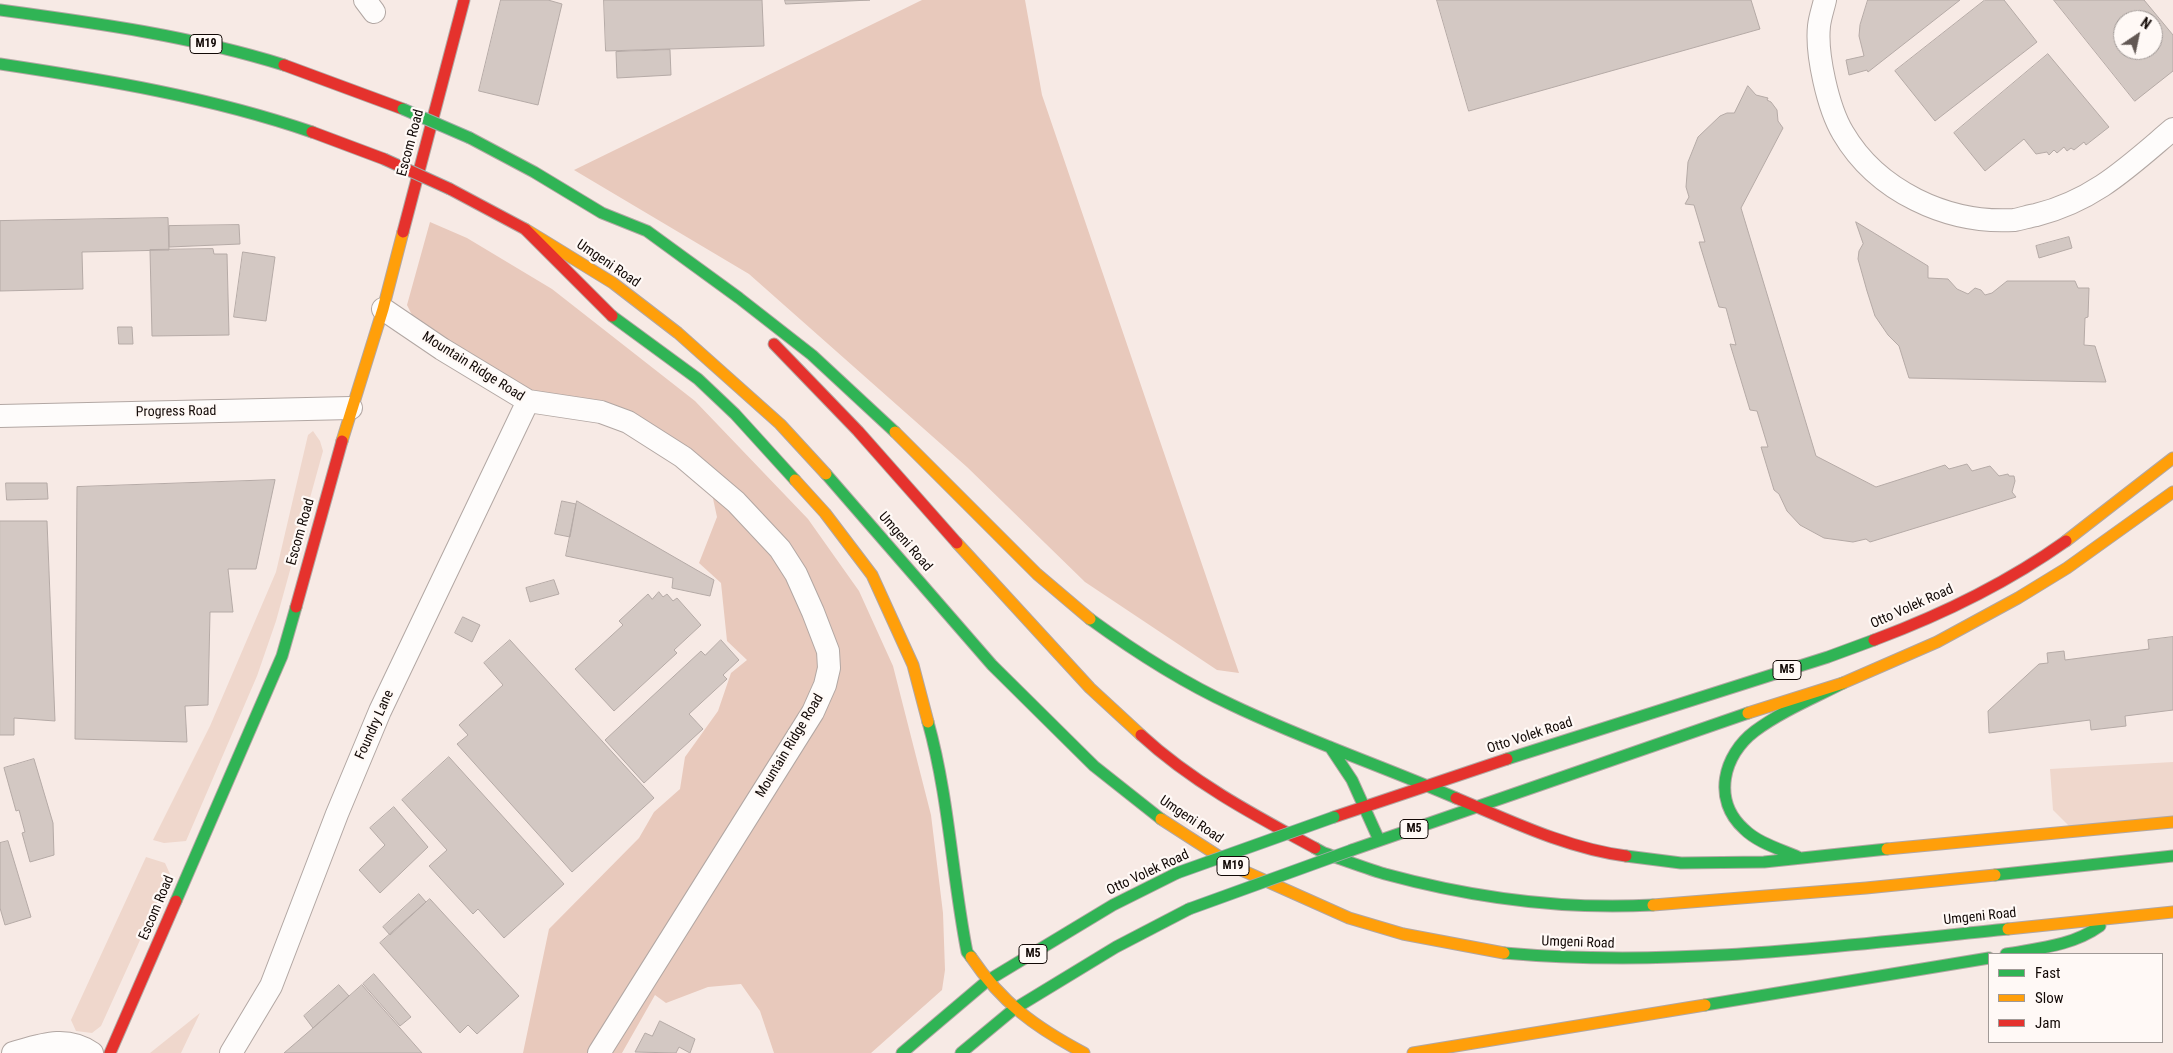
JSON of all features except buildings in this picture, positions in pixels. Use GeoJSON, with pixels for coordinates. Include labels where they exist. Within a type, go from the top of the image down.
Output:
{"type":"FeatureCollection","features":[{"type":"Feature","properties":{"kind":"main road","name":"Escom Road"},"geometry":{"type":"LineString","coordinates":[[110,1053],[282,656],[351,408],[383,309],[464,0]]}},
{"type":"Feature","properties":{"kind":"main road","name":"M19"},"geometry":{"type":"LineString","coordinates":[[0,10],[100,24],[216,46],[306,72],[403,109],[470,138],[534,172],[602,213],[677,264],[725,302]]}},
{"type":"Feature","properties":{"kind":"main road","name":"M19"},"geometry":{"type":"LineString","coordinates":[[0,64],[140,86],[237,109],[327,136],[450,189],[525,229]]}},
{"type":"Feature","properties":{"kind":"main road"},"geometry":{"type":"LineString","coordinates":[[602,213],[647,231],[812,355],[871,408],[1037,574],[1090,619],[1122,642],[1166,670],[1233,706],[1427,785],[1543,835],[1612,854],[1681,863],[1764,862],[1798,857],[2173,822]]}},
{"type":"Feature","properties":{"kind":"main road"},"geometry":{"type":"LineString","coordinates":[[525,229],[608,312],[698,379],[735,414],[825,513],[872,575],[913,665],[936,750],[958,912],[968,952],[987,981],[1014,1009],[1063,1042],[1084,1053]]}},
{"type":"Feature","properties":{"kind":"main road","name":"Umgeni Road"},"geometry":{"type":"LineString","coordinates":[[525,229],[613,283],[732,379],[780,424],[838,487],[992,665],[1094,766],[1165,822],[1237,868],[1349,918],[1403,934],[1498,953],[1604,959],[1668,958],[1819,948],[2173,912]]}},
{"type":"Feature","properties":{"kind":"main road"},"geometry":{"type":"LineString","coordinates":[[762,334],[784,353],[858,430],[1023,617],[1090,688],[1144,738],[1185,771],[1229,801],[1324,853],[1385,874],[1488,896],[1550,905],[1612,907],[1866,888],[2173,856]]}},
{"type":"Feature","properties":{"kind":"main road","name":"Otto Volek Road"},"geometry":{"type":"LineString","coordinates":[[902,1053],[987,981],[1113,905],[1177,873],[1427,785],[1828,658],[1934,616],[2020,571],[2062,544],[2173,458]]}},
{"type":"Feature","properties":{"kind":"main road","name":"M5"},"geometry":{"type":"LineString","coordinates":[[961,1053],[1014,1009],[1116,947],[1189,909],[1379,840],[1477,808],[1724,721],[1843,683],[1937,642],[2018,598],[2068,568],[2173,492]]}},
{"type":"Feature","properties":{"kind":"main road"},"geometry":{"type":"LineString","coordinates":[[1798,857],[1756,839],[1742,828],[1726,803],[1723,788],[1726,770],[1735,749],[1755,731],[1843,683]]}},
{"type":"Feature","properties":{"kind":"main road"},"geometry":{"type":"LineString","coordinates":[[1330,747],[1343,762],[1351,776],[1379,840]]}},
{"type":"Feature","properties":{"kind":"main road"},"geometry":{"type":"LineString","coordinates":[[2011,953],[2076,940],[2093,933],[2109,919]]}},
{"type":"Feature","properties":{"kind":"main road"},"geometry":{"type":"LineString","coordinates":[[1413,1053],[1988,958]]}},
{"type":"Feature","properties":{"kind":"street"},"geometry":{"type":"LineString","coordinates":[[1825,0],[1819,27],[1820,59],[1834,113],[1842,132],[1869,164],[1894,186],[1928,206],[1974,217],[2015,220],[2050,211],[2080,200],[2110,183],[2173,129]]}},
{"type":"Feature","properties":{"kind":"street","name":"Mountain Ridge Road"},"geometry":{"type":"LineString","coordinates":[[383,309],[450,354],[528,401],[551,406],[575,407],[628,422],[683,458],[736,502],[780,549],[796,574],[828,651],[829,668],[825,685],[813,712],[598,1053]]}},
{"type":"Feature","properties":{"kind":"street","name":"Foundry Lane"},"geometry":{"type":"LineString","coordinates":[[231,1053],[271,986],[337,814],[380,711],[528,401]]}},
{"type":"Feature","properties":{"kind":"street","name":"Progress Road"},"geometry":{"type":"LineString","coordinates":[[0,416],[351,408]]}},
{"type":"Feature","properties":{"kind":"street"},"geometry":{"type":"LineString","coordinates":[[13,1053],[60,1042],[80,1045],[92,1053]]}},
{"type":"Feature","properties":{"kind":"shaded area"},"geometry":{"type":"Polygon","coordinates":[[[922,0],[1025,0],[1042,95],[1239,673],[1217,670],[1085,582],[967,467],[749,274],[574,170],[922,0]]]}},
{"type":"Feature","properties":{"kind":"shaded area"},"geometry":{"type":"Polygon","coordinates":[[[430,222],[467,238],[552,289],[695,401],[808,519],[859,591],[893,666],[931,815],[943,913],[945,970],[942,990],[871,1053],[774,1053],[760,1011],[741,984],[708,987],[666,1003],[655,995],[622,1053],[523,1053],[549,929],[639,838],[654,812],[680,789],[685,757],[718,711],[731,673],[747,660],[727,641],[721,583],[699,563],[717,517],[709,480],[628,422],[551,406],[442,349],[412,315],[407,305],[430,222]]]}},
{"type":"Feature","properties":{"kind":"shaded area"},"geometry":{"type":"Polygon","coordinates":[[[313,431],[320,441],[323,451],[276,621],[257,676],[186,841],[164,843],[153,840],[210,726],[276,572],[308,435],[313,431]]]}},
{"type":"Feature","properties":{"kind":"shaded area"},"geometry":{"type":"Polygon","coordinates":[[[2173,762],[2173,819],[2073,830],[2053,810],[2050,769],[2173,762]]]}},
{"type":"Feature","properties":{"kind":"shaded area"},"geometry":{"type":"Polygon","coordinates":[[[146,857],[165,863],[170,874],[101,1026],[92,1033],[76,1031],[71,1020],[146,857]]]}},
{"type":"Feature","properties":{"kind":"shaded area"},"geometry":{"type":"Polygon","coordinates":[[[200,1013],[181,1053],[150,1053],[200,1013]]]}},
{"type":"Feature","properties":{"kind":"traffic: fast"},"geometry":{"type":"LineString","coordinates":[[0,10],[108,25],[179,38],[284,65]]}},
{"type":"Feature","properties":{"kind":"traffic: fast"},"geometry":{"type":"LineString","coordinates":[[0,64],[79,76],[196,99],[312,132]]}},
{"type":"Feature","properties":{"kind":"traffic: fast"},"geometry":{"type":"LineString","coordinates":[[403,109],[470,138]]}},
{"type":"Feature","properties":{"kind":"traffic: fast"},"geometry":{"type":"LineString","coordinates":[[470,138],[534,172],[602,213],[647,231],[739,298],[812,355],[895,432]]}},
{"type":"Feature","properties":{"kind":"traffic: fast"},"geometry":{"type":"LineString","coordinates":[[612,316],[698,379],[735,414],[795,480]]}},
{"type":"Feature","properties":{"kind":"traffic: fast"},"geometry":{"type":"LineString","coordinates":[[826,474],[992,665],[1094,766],[1161,819]]}},
{"type":"Feature","properties":{"kind":"traffic: fast"},"geometry":{"type":"LineString","coordinates":[[176,901],[282,656],[296,607]]}},
{"type":"Feature","properties":{"kind":"traffic: fast"},"geometry":{"type":"LineString","coordinates":[[1090,619],[1159,665],[1213,696],[1287,730],[1456,798]]}},
{"type":"Feature","properties":{"kind":"traffic: fast"},"geometry":{"type":"LineString","coordinates":[[1507,759],[1828,657],[1874,640]]}},
{"type":"Feature","properties":{"kind":"traffic: fast"},"geometry":{"type":"LineString","coordinates":[[1798,857],[1762,842],[1744,829],[1734,817],[1728,805],[1725,792],[1729,765],[1735,752],[1755,731],[1787,711],[1843,683]]}},
{"type":"Feature","properties":{"kind":"traffic: fast"},"geometry":{"type":"LineString","coordinates":[[1352,850],[1748,713]]}},
{"type":"Feature","properties":{"kind":"traffic: fast"},"geometry":{"type":"LineString","coordinates":[[928,722],[946,808],[967,952],[971,957]]}},
{"type":"Feature","properties":{"kind":"traffic: fast"},"geometry":{"type":"LineString","coordinates":[[1330,747],[1352,780],[1379,840]]}},
{"type":"Feature","properties":{"kind":"traffic: fast"},"geometry":{"type":"LineString","coordinates":[[1177,873],[1334,817]]}},
{"type":"Feature","properties":{"kind":"traffic: fast"},"geometry":{"type":"LineString","coordinates":[[1315,848],[1324,853],[1385,874],[1484,896],[1585,906],[1653,905]]}},
{"type":"Feature","properties":{"kind":"traffic: fast"},"geometry":{"type":"LineString","coordinates":[[1626,856],[1681,863],[1764,862],[1887,849]]}},
{"type":"Feature","properties":{"kind":"traffic: fast"},"geometry":{"type":"LineString","coordinates":[[1189,909],[1352,850]]}},
{"type":"Feature","properties":{"kind":"traffic: fast"},"geometry":{"type":"LineString","coordinates":[[1995,875],[2173,856]]}},
{"type":"Feature","properties":{"kind":"traffic: fast"},"geometry":{"type":"LineString","coordinates":[[902,1053],[987,981],[1113,905],[1177,873]]}},
{"type":"Feature","properties":{"kind":"traffic: fast"},"geometry":{"type":"LineString","coordinates":[[961,1053],[1014,1009],[1116,947],[1189,909]]}},
{"type":"Feature","properties":{"kind":"traffic: fast"},"geometry":{"type":"LineString","coordinates":[[2012,953],[2067,942],[2100,926]]}},
{"type":"Feature","properties":{"kind":"traffic: fast"},"geometry":{"type":"LineString","coordinates":[[1504,953],[1567,957],[1693,956],[1819,948],[2008,929]]}},
{"type":"Feature","properties":{"kind":"traffic: fast"},"geometry":{"type":"LineString","coordinates":[[1705,1005],[1988,958]]}},
{"type":"Feature","properties":{"kind":"traffic: slow"},"geometry":{"type":"LineString","coordinates":[[525,229],[613,283],[678,333],[780,424],[826,474]]}},
{"type":"Feature","properties":{"kind":"traffic: slow"},"geometry":{"type":"LineString","coordinates":[[342,441],[383,309],[403,232]]}},
{"type":"Feature","properties":{"kind":"traffic: slow"},"geometry":{"type":"LineString","coordinates":[[895,432],[1037,574],[1090,619]]}},
{"type":"Feature","properties":{"kind":"traffic: slow"},"geometry":{"type":"LineString","coordinates":[[2066,541],[2173,458]]}},
{"type":"Feature","properties":{"kind":"traffic: slow"},"geometry":{"type":"LineString","coordinates":[[795,480],[825,513],[872,575],[913,665],[928,722]]}},
{"type":"Feature","properties":{"kind":"traffic: slow"},"geometry":{"type":"LineString","coordinates":[[1748,713],[1843,683],[1937,642],[2018,598],[2067,568],[2173,492]]}},
{"type":"Feature","properties":{"kind":"traffic: slow"},"geometry":{"type":"LineString","coordinates":[[957,543],[1090,688],[1141,735]]}},
{"type":"Feature","properties":{"kind":"traffic: slow"},"geometry":{"type":"LineString","coordinates":[[1161,819],[1237,868],[1349,918],[1403,934],[1504,953]]}},
{"type":"Feature","properties":{"kind":"traffic: slow"},"geometry":{"type":"LineString","coordinates":[[1887,849],[2173,822]]}},
{"type":"Feature","properties":{"kind":"traffic: slow"},"geometry":{"type":"LineString","coordinates":[[1653,905],[1866,888],[1995,875]]}},
{"type":"Feature","properties":{"kind":"traffic: slow"},"geometry":{"type":"LineString","coordinates":[[2008,929],[2173,912]]}},
{"type":"Feature","properties":{"kind":"traffic: slow"},"geometry":{"type":"LineString","coordinates":[[971,957],[1007,1001],[1050,1034],[1084,1053]]}},
{"type":"Feature","properties":{"kind":"traffic: slow"},"geometry":{"type":"LineString","coordinates":[[1413,1053],[1705,1005]]}},
{"type":"Feature","properties":{"kind":"traffic: jam"},"geometry":{"type":"LineString","coordinates":[[403,232],[464,0]]}},
{"type":"Feature","properties":{"kind":"traffic: jam"},"geometry":{"type":"LineString","coordinates":[[284,65],[403,109]]}},
{"type":"Feature","properties":{"kind":"traffic: jam"},"geometry":{"type":"LineString","coordinates":[[312,132],[384,159]]}},
{"type":"Feature","properties":{"kind":"traffic: jam"},"geometry":{"type":"LineString","coordinates":[[384,159],[450,189]]}},
{"type":"Feature","properties":{"kind":"traffic: jam"},"geometry":{"type":"LineString","coordinates":[[450,189],[525,229],[612,316]]}},
{"type":"Feature","properties":{"kind":"traffic: jam"},"geometry":{"type":"LineString","coordinates":[[774,344],[858,431],[957,543]]}},
{"type":"Feature","properties":{"kind":"traffic: jam"},"geometry":{"type":"LineString","coordinates":[[296,607],[342,441]]}},
{"type":"Feature","properties":{"kind":"traffic: jam"},"geometry":{"type":"LineString","coordinates":[[1874,640],[1924,620],[1973,597],[2021,571],[2066,541]]}},
{"type":"Feature","properties":{"kind":"traffic: jam"},"geometry":{"type":"LineString","coordinates":[[1141,735],[1202,783],[1315,848]]}},
{"type":"Feature","properties":{"kind":"traffic: jam"},"geometry":{"type":"LineString","coordinates":[[1334,817],[1507,759]]}},
{"type":"Feature","properties":{"kind":"traffic: jam"},"geometry":{"type":"LineString","coordinates":[[1456,798],[1560,840],[1582,847],[1626,856]]}},
{"type":"Feature","properties":{"kind":"traffic: jam"},"geometry":{"type":"LineString","coordinates":[[110,1053],[176,901]]}}]}
